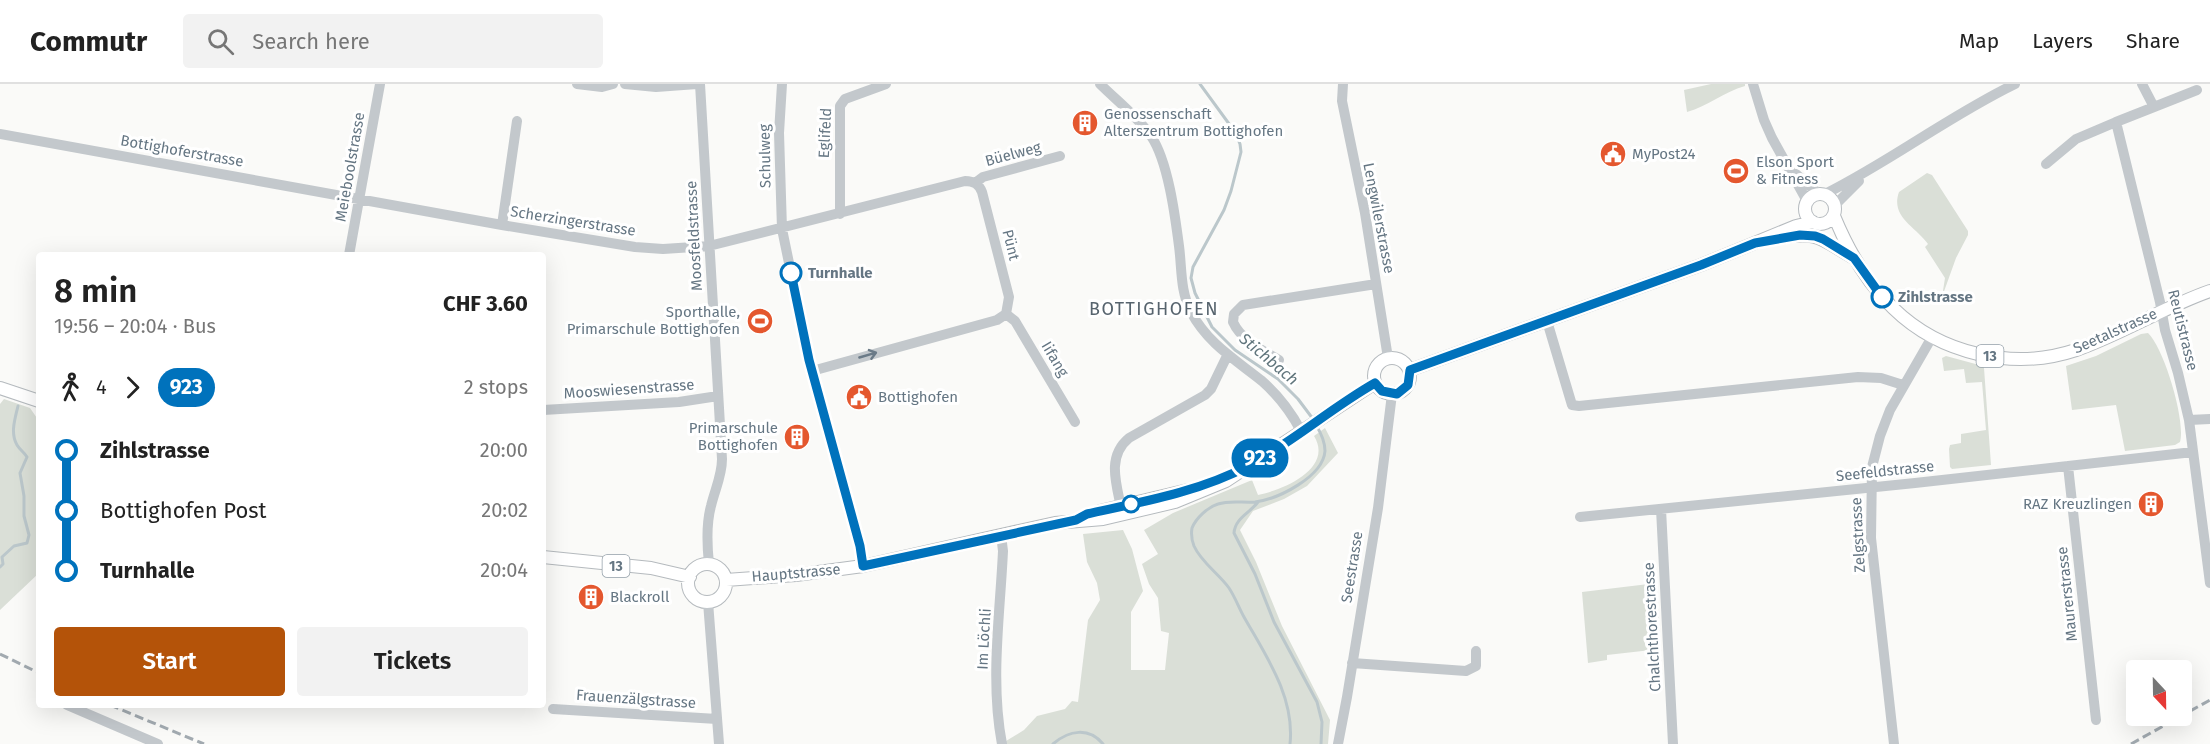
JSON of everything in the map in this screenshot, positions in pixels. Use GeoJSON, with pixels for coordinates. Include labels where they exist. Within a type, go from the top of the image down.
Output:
{"type":"FeatureCollection","features":[{"type":"Feature","properties":{"kind":"main road","name":"13"},"geometry":{"type":"LineString","coordinates":[[1410,370],[1701,265],[1759,241],[1817,223],[1826,223],[1835,210],[1830,196],[1822,194],[1759,241]]}},
{"type":"Feature","properties":{"kind":"main road","name":"13"},"geometry":{"type":"LineString","coordinates":[[1806,206],[1809,218],[1817,223]]}},
{"type":"Feature","properties":{"kind":"main road","name":"Seetalstrasse"},"geometry":{"type":"LineString","coordinates":[[1835,210],[1846,246],[1891,307],[1932,337],[1971,353],[1998,358],[2022,359],[2052,356],[2094,342],[2161,310],[2210,291]]}},
{"type":"Feature","properties":{"kind":"main road","name":"Seetalstrasse"},"geometry":{"type":"LineString","coordinates":[[1817,223],[1846,246]]}},
{"type":"Feature","properties":{"kind":"main road","name":"13"},"geometry":{"type":"LineString","coordinates":[[1759,241],[1807,234],[1823,239],[1854,258]]}},
{"type":"Feature","properties":{"kind":"main road"},"geometry":{"type":"LineString","coordinates":[[1388,358],[1401,360],[1410,370],[1408,385],[1402,392],[1392,394],[1382,391],[1375,383],[1374,375],[1377,366],[1388,358]]}},
{"type":"Feature","properties":{"kind":"main road","name":"Hauptstrasse"},"geometry":{"type":"LineString","coordinates":[[726,580],[796,575],[863,566],[1001,535],[1076,520],[1103,519],[1175,502],[1226,481],[1375,383]]}},
{"type":"Feature","properties":{"kind":"main road"},"geometry":{"type":"LineString","coordinates":[[0,388],[36,400]]}},
{"type":"Feature","properties":{"kind":"main road","name":"Hauptstrasse"},"geometry":{"type":"LineString","coordinates":[[1076,520],[1087,514],[1198,487],[1248,466]]}},
{"type":"Feature","properties":{"kind":"main road","name":"13"},"geometry":{"type":"LineString","coordinates":[[546,557],[651,568],[690,576]]}},
{"type":"Feature","properties":{"kind":"main road"},"geometry":{"type":"LineString","coordinates":[[709,564],[719,567],[726,580],[724,592],[720,597],[708,602],[692,594],[688,583],[695,568],[709,564]]}},
{"type":"Feature","properties":{"kind":"street","name":"Meieboolstrasse"},"geometry":{"type":"LineString","coordinates":[[350,252],[380,84]]}},
{"type":"Feature","properties":{"kind":"street"},"geometry":{"type":"LineString","coordinates":[[577,84],[602,87],[613,84]]}},
{"type":"Feature","properties":{"kind":"street"},"geometry":{"type":"LineString","coordinates":[[625,84],[699,84]]}},
{"type":"Feature","properties":{"kind":"street","name":"Moosfeldstrasse"},"geometry":{"type":"LineString","coordinates":[[699,84],[722,465],[708,523],[709,564]]}},
{"type":"Feature","properties":{"kind":"street","name":"Schulweg"},"geometry":{"type":"LineString","coordinates":[[782,84],[778,133],[782,229],[812,371],[860,546],[863,566]]}},
{"type":"Feature","properties":{"kind":"street","name":"Eglifeld"},"geometry":{"type":"LineString","coordinates":[[840,214],[840,106],[844,99],[886,84]]}},
{"type":"Feature","properties":{"kind":"street"},"geometry":{"type":"LineString","coordinates":[[1100,84],[1143,126],[1155,143],[1167,180],[1176,220],[1183,292],[1199,326],[1227,356],[1262,382],[1305,429]]}},
{"type":"Feature","properties":{"kind":"street","name":"Lengwilerstrasse"},"geometry":{"type":"LineString","coordinates":[[1342,84],[1342,101],[1365,213],[1388,358]]}},
{"type":"Feature","properties":{"kind":"street"},"geometry":{"type":"LineString","coordinates":[[1753,84],[1764,120],[1806,206]]}},
{"type":"Feature","properties":{"kind":"street"},"geometry":{"type":"LineString","coordinates":[[1788,166],[1822,194],[1865,174],[1915,140],[2015,84]]}},
{"type":"Feature","properties":{"kind":"street"},"geometry":{"type":"LineString","coordinates":[[2142,84],[2154,107]]}},
{"type":"Feature","properties":{"kind":"street"},"geometry":{"type":"LineString","coordinates":[[2046,164],[2076,139],[2197,90]]}},
{"type":"Feature","properties":{"kind":"street"},"geometry":{"type":"LineString","coordinates":[[502,225],[517,121]]}},
{"type":"Feature","properties":{"kind":"street","name":"Reutistrasse"},"geometry":{"type":"LineString","coordinates":[[2116,122],[2164,330],[2178,373],[2189,420],[2210,583]]}},
{"type":"Feature","properties":{"kind":"street","name":"Bottighoferstrasse"},"geometry":{"type":"LineString","coordinates":[[0,134],[359,199]]}},
{"type":"Feature","properties":{"kind":"street","name":"Büelweg"},"geometry":{"type":"LineString","coordinates":[[975,183],[983,177],[1060,156]]}},
{"type":"Feature","properties":{"kind":"street"},"geometry":{"type":"LineString","coordinates":[[1835,210],[1865,174]]}},
{"type":"Feature","properties":{"kind":"street"},"geometry":{"type":"LineString","coordinates":[[782,229],[965,181],[975,183]]}},
{"type":"Feature","properties":{"kind":"street","name":"Pünt"},"geometry":{"type":"LineString","coordinates":[[975,183],[982,192],[1009,297],[1006,314]]}},
{"type":"Feature","properties":{"kind":"street","name":"Scherzingerstrasse"},"geometry":{"type":"LineString","coordinates":[[359,199],[635,247],[663,249],[709,246],[782,229]]}},
{"type":"Feature","properties":{"kind":"street"},"geometry":{"type":"LineString","coordinates":[[1279,360],[1253,344],[1238,330],[1233,322],[1238,308],[1376,284]]}},
{"type":"Feature","properties":{"kind":"street"},"geometry":{"type":"LineString","coordinates":[[812,371],[997,320],[1006,314]]}},
{"type":"Feature","properties":{"kind":"street","name":"Iifang"},"geometry":{"type":"LineString","coordinates":[[1006,314],[1015,321],[1075,422]]}},
{"type":"Feature","properties":{"kind":"street"},"geometry":{"type":"LineString","coordinates":[[1547,321],[1572,405],[1858,377],[1881,378],[1903,385]]}},
{"type":"Feature","properties":{"kind":"street","name":"Zelgstrasse"},"geometry":{"type":"LineString","coordinates":[[1894,744],[1873,558],[1872,467],[1880,436],[1903,385],[1932,337]]}},
{"type":"Feature","properties":{"kind":"street"},"geometry":{"type":"LineString","coordinates":[[1121,507],[1114,468],[1120,447],[1129,438],[1205,396],[1211,389],[1227,356]]}},
{"type":"Feature","properties":{"kind":"street","name":"Seestrasse"},"geometry":{"type":"LineString","coordinates":[[1338,744],[1378,508],[1392,394]]}},
{"type":"Feature","properties":{"kind":"street","name":"Mooswiesenstrasse"},"geometry":{"type":"LineString","coordinates":[[546,410],[679,402],[718,396]]}},
{"type":"Feature","properties":{"kind":"street"},"geometry":{"type":"LineString","coordinates":[[2189,420],[2210,419]]}},
{"type":"Feature","properties":{"kind":"street","name":"Seefeldstrasse"},"geometry":{"type":"LineString","coordinates":[[1580,517],[1871,488],[2193,452]]}},
{"type":"Feature","properties":{"kind":"street","name":"Maurerstrasse"},"geometry":{"type":"LineString","coordinates":[[2068,466],[2096,720]]}},
{"type":"Feature","properties":{"kind":"street","name":"Chalchthorestrasse"},"geometry":{"type":"LineString","coordinates":[[1661,509],[1673,744]]}},
{"type":"Feature","properties":{"kind":"street","name":"Im Löchli"},"geometry":{"type":"LineString","coordinates":[[1001,535],[1003,551],[996,677],[997,720],[1002,744]]}},
{"type":"Feature","properties":{"kind":"street"},"geometry":{"type":"LineString","coordinates":[[708,602],[719,744]]}},
{"type":"Feature","properties":{"kind":"street"},"geometry":{"type":"LineString","coordinates":[[1352,663],[1466,671],[1476,666],[1476,651]]}},
{"type":"Feature","properties":{"kind":"street"},"geometry":{"type":"LineString","coordinates":[[74,708],[158,744]]}},
{"type":"Feature","properties":{"kind":"street","name":"Frauenzälgstrasse"},"geometry":{"type":"LineString","coordinates":[[553,709],[717,719]]}},
{"type":"Feature","properties":{"kind":"shaded area"},"geometry":{"type":"Polygon","coordinates":[[[1711,84],[1745,84],[1745,86],[1687,112],[1684,90],[1711,84]]]}},
{"type":"Feature","properties":{"kind":"shaded area"},"geometry":{"type":"Polygon","coordinates":[[[1927,173],[1932,175],[1968,231],[1942,297],[1945,278],[1925,247],[1928,244],[1901,215],[1897,201],[1899,192],[1927,173]]]}},
{"type":"Feature","properties":{"kind":"shaded area"},"geometry":{"type":"Polygon","coordinates":[[[2148,333],[2161,353],[2177,402],[2180,442],[2175,445],[2125,451],[2116,405],[2072,410],[2066,366],[2096,356],[2141,334],[2148,333]]]}},
{"type":"Feature","properties":{"kind":"shaded area"},"geometry":{"type":"Polygon","coordinates":[[[1946,356],[1984,368],[1991,465],[1952,469],[1950,467],[1950,445],[1961,443],[1961,434],[1986,430],[1982,382],[1966,383],[1964,369],[1944,371],[1942,358],[1946,356]]]}},
{"type":"Feature","properties":{"kind":"shaded area"},"geometry":{"type":"Polygon","coordinates":[[[4,399],[30,408],[36,417],[36,576],[0,610],[0,404],[4,399]]]}},
{"type":"Feature","properties":{"kind":"shaded area"},"geometry":{"type":"Polygon","coordinates":[[[1325,428],[1338,453],[1307,486],[1284,499],[1253,511],[1240,530],[1256,562],[1282,626],[1330,720],[1328,744],[1006,744],[1006,741],[1024,730],[1037,716],[1065,709],[1072,701],[1078,702],[1088,620],[1100,600],[1097,583],[1087,562],[1083,534],[1123,530],[1132,549],[1143,591],[1131,612],[1131,670],[1165,670],[1169,633],[1161,631],[1158,598],[1149,584],[1142,564],[1158,554],[1144,530],[1173,513],[1252,480],[1258,495],[1292,483],[1312,467],[1317,458],[1318,448],[1314,436],[1325,428]]]}},
{"type":"Feature","properties":{"kind":"shaded area"},"geometry":{"type":"Polygon","coordinates":[[[1657,583],[1660,649],[1607,655],[1607,660],[1588,663],[1582,592],[1657,583]]]}},
{"type":"Feature","properties":{"kind":"waterway","name":"Stichbach"},"geometry":{"type":"LineString","coordinates":[[1200,84],[1235,132],[1241,152],[1224,210],[1193,267],[1191,278],[1195,293],[1212,327],[1235,350],[1278,379],[1298,399],[1313,419]]}},
{"type":"Feature","properties":{"kind":"waterway"},"geometry":{"type":"LineString","coordinates":[[0,567],[3,564],[2,557],[14,546],[27,543],[29,535],[24,516],[24,496],[20,473],[27,457],[17,445],[14,436],[18,406]]}},
{"type":"Feature","properties":{"kind":"waterway","name":"Stichbach"},"geometry":{"type":"LineString","coordinates":[[1290,744],[1288,710],[1270,662],[1229,588],[1197,552],[1193,542],[1192,528],[1199,517],[1214,505],[1265,500],[1287,491],[1308,478],[1322,461],[1325,451],[1316,425]]}},
{"type":"Feature","properties":{"kind":"waterway"},"geometry":{"type":"LineString","coordinates":[[1258,502],[1237,523],[1234,533],[1255,574],[1274,622],[1317,702],[1322,722],[1321,744]]}},
{"type":"Feature","properties":{"kind":"waterway","name":"Stichbach"},"geometry":{"type":"LineString","coordinates":[[1053,744],[1059,739],[1079,732],[1092,735],[1103,744]]}},
{"type":"Feature","properties":{"kind":"railway"},"geometry":{"type":"LineString","coordinates":[[0,654],[36,672]]}},
{"type":"Feature","properties":{"kind":"railway"},"geometry":{"type":"LineString","coordinates":[[2131,744],[2210,700]]}},
{"type":"Feature","properties":{"kind":"railway"},"geometry":{"type":"LineString","coordinates":[[117,708],[204,744]]}},
{"type":"Feature","properties":{"kind":"bus line","name":"923"},"geometry":{"type":"LineString","coordinates":[[791,273],[809,360],[860,546],[863,566],[1076,520],[1087,514],[1198,487],[1248,466],[1375,383],[1382,391],[1397,394],[1406,389],[1410,380],[1410,370],[1454,356],[1755,243],[1807,234],[1823,239],[1854,258],[1882,297]]}},
{"type":"Feature","properties":{"kind":"place","name":"Genossenschaft Alterszentrum Bottighofen"},"geometry":{"type":"Point","coordinates":[1085,123]}},
{"type":"Feature","properties":{"kind":"place","name":"MyPost24"},"geometry":{"type":"Point","coordinates":[1613,154]}},
{"type":"Feature","properties":{"kind":"place","name":"Elson Sport & Fitness"},"geometry":{"type":"Point","coordinates":[1736,171]}},
{"type":"Feature","properties":{"kind":"place","name":"Turnhalle"},"geometry":{"type":"Point","coordinates":[791,273]}},
{"type":"Feature","properties":{"kind":"place","name":"Zihlstrasse"},"geometry":{"type":"Point","coordinates":[1882,297]}},
{"type":"Feature","properties":{"kind":"place","name":"Sporthalle, Primarschule Bottighofen"},"geometry":{"type":"Point","coordinates":[760,321]}},
{"type":"Feature","properties":{"kind":"place","name":"Bottighofen"},"geometry":{"type":"Point","coordinates":[859,397]}},
{"type":"Feature","properties":{"kind":"place","name":"Primarschule Bottighofen"},"geometry":{"type":"Point","coordinates":[797,437]}},
{"type":"Feature","properties":{"kind":"place","name":"RAZ Kreuzlingen"},"geometry":{"type":"Point","coordinates":[2151,504]}},
{"type":"Feature","properties":{"kind":"place","name":"Blackroll"},"geometry":{"type":"Point","coordinates":[591,597]}},
{"type":"Feature","properties":{"kind":"district","name":"BOTTIGHOFEN"},"geometry":{"type":"Point","coordinates":[1154,309]}}]}
